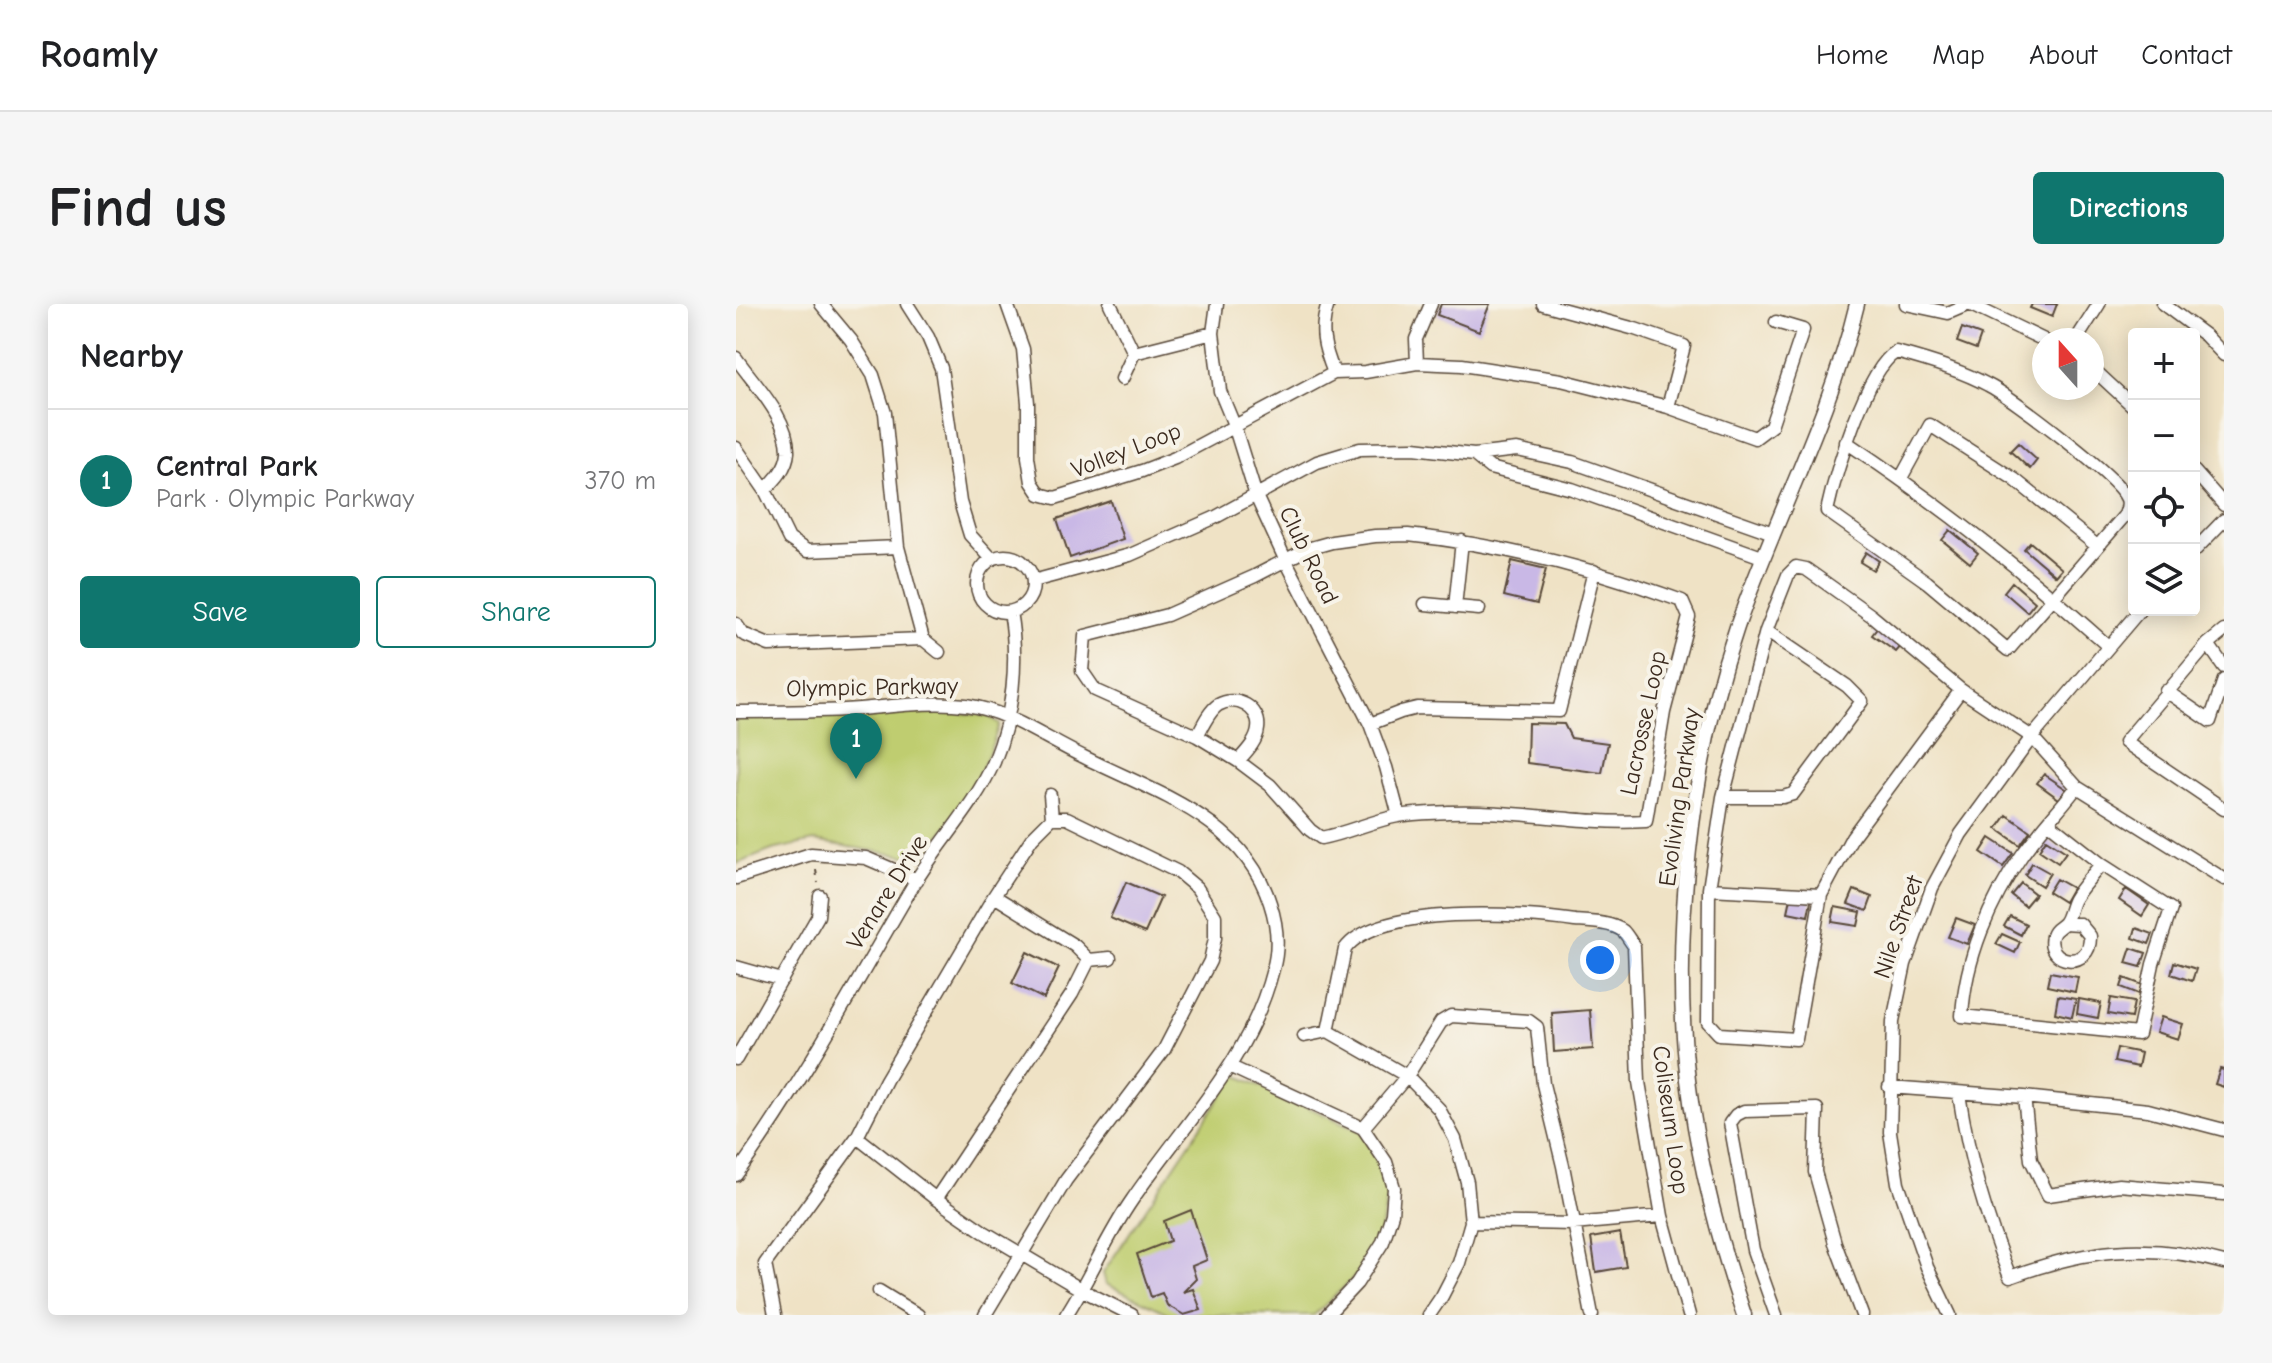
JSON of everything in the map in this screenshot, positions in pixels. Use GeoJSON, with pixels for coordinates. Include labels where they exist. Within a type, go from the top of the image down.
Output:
{"type":"FeatureCollection","features":[{"type":"Feature","properties":{"kind":"street"},"geometry":{"type":"LineString","coordinates":[[821,304],[851,340],[873,375],[885,413],[898,547],[923,639],[939,652]]}},
{"type":"Feature","properties":{"kind":"street"},"geometry":{"type":"LineString","coordinates":[[907,304],[928,337],[941,368],[960,502],[970,535],[992,559]]}},
{"type":"Feature","properties":{"kind":"street","name":"Volley Loop"},"geometry":{"type":"LineString","coordinates":[[1007,304],[1023,349],[1032,482],[1040,494],[1055,498],[1175,458],[1334,373]]}},
{"type":"Feature","properties":{"kind":"street"},"geometry":{"type":"LineString","coordinates":[[1110,304],[1134,353]]}},
{"type":"Feature","properties":{"kind":"street","name":"Club Road"},"geometry":{"type":"LineString","coordinates":[[1217,304],[1213,333],[1220,391],[1256,496],[1370,724],[1399,816]]}},
{"type":"Feature","properties":{"kind":"street"},"geometry":{"type":"LineString","coordinates":[[1328,304],[1324,314],[1323,345],[1334,373],[1365,372],[1417,363],[1462,365],[1561,380],[1668,407],[1755,438],[1771,426],[1803,330],[1776,322]]}},
{"type":"Feature","properties":{"kind":"street"},"geometry":{"type":"LineString","coordinates":[[1417,363],[1416,339],[1431,304]]}},
{"type":"Feature","properties":{"kind":"street"},"geometry":{"type":"LineString","coordinates":[[1543,304],[1690,344],[1668,407]]}},
{"type":"Feature","properties":{"kind":"street","name":"Evoliving Parkway"},"geometry":{"type":"LineString","coordinates":[[1744,1315],[1715,1224],[1696,1133],[1686,1050],[1684,919],[1693,819],[1710,721],[1736,630],[1840,363],[1857,304]]}},
{"type":"Feature","properties":{"kind":"street"},"geometry":{"type":"LineString","coordinates":[[1906,304],[1948,313],[1969,304],[2032,334]]}},
{"type":"Feature","properties":{"kind":"street"},"geometry":{"type":"LineString","coordinates":[[2084,328],[2099,304]]}},
{"type":"Feature","properties":{"kind":"street"},"geometry":{"type":"LineString","coordinates":[[2163,304],[2206,336],[2224,355]]}},
{"type":"Feature","properties":{"kind":"street"},"geometry":{"type":"LineString","coordinates":[[1134,353],[1213,333]]}},
{"type":"Feature","properties":{"kind":"street"},"geometry":{"type":"LineString","coordinates":[[1896,352],[1932,362],[1989,385],[2054,432],[2114,483],[2126,497],[2128,505],[2125,515],[2097,546],[2008,650],[1927,582],[1827,511],[1846,442],[1863,401],[1888,356],[1896,352]]}},
{"type":"Feature","properties":{"kind":"street"},"geometry":{"type":"LineString","coordinates":[[1122,379],[1134,353]]}},
{"type":"Feature","properties":{"kind":"street"},"geometry":{"type":"LineString","coordinates":[[736,358],[782,424],[788,453],[780,475],[765,490]]}},
{"type":"Feature","properties":{"kind":"street"},"geometry":{"type":"LineString","coordinates":[[2104,379],[2128,401]]}},
{"type":"Feature","properties":{"kind":"street"},"geometry":{"type":"LineString","coordinates":[[1901,478],[1930,425],[2014,479],[2097,546]]}},
{"type":"Feature","properties":{"kind":"street"},"geometry":{"type":"LineString","coordinates":[[1846,442],[1901,478],[2054,598],[2108,646]]}},
{"type":"Feature","properties":{"kind":"street"},"geometry":{"type":"LineString","coordinates":[[736,448],[765,490],[789,539],[807,551],[898,547]]}},
{"type":"Feature","properties":{"kind":"street"},"geometry":{"type":"LineString","coordinates":[[1033,581],[1130,555],[1202,524],[1317,462],[1360,449],[1414,448],[1474,455],[1517,450],[1572,462],[1773,533]]}},
{"type":"Feature","properties":{"kind":"street"},"geometry":{"type":"LineString","coordinates":[[1474,455],[1490,468],[1572,489],[1762,557]]}},
{"type":"Feature","properties":{"kind":"street"},"geometry":{"type":"LineString","coordinates":[[2195,472],[2224,505]]}},
{"type":"Feature","properties":{"kind":"street"},"geometry":{"type":"LineString","coordinates":[[1641,513],[1650,489]]}},
{"type":"Feature","properties":{"kind":"street"},"geometry":{"type":"LineString","coordinates":[[2200,545],[2224,520]]}},
{"type":"Feature","properties":{"kind":"street"},"geometry":{"type":"LineString","coordinates":[[1740,549],[1747,524]]}},
{"type":"Feature","properties":{"kind":"street","name":"Lacrosse Loop"},"geometry":{"type":"LineString","coordinates":[[1408,535],[1462,541],[1594,571],[1682,601],[1689,617],[1664,712],[1646,821],[1612,823],[1559,820],[1506,812],[1449,812],[1399,816],[1321,838],[1270,785],[1238,761],[1197,736],[1095,690],[1082,671],[1085,636],[1167,615],[1255,576],[1285,559],[1332,542],[1408,535]]}},
{"type":"Feature","properties":{"kind":"street"},"geometry":{"type":"LineString","coordinates":[[1455,607],[1462,541]]}},
{"type":"Feature","properties":{"kind":"street"},"geometry":{"type":"LineString","coordinates":[[1010,556],[1018,559],[1031,572],[1033,581],[1030,597],[1025,604],[1010,612],[1001,612],[985,605],[977,589],[979,572],[992,559],[1010,556]]}},
{"type":"Feature","properties":{"kind":"street"},"geometry":{"type":"LineString","coordinates":[[1961,690],[1852,837],[1821,895],[1796,1039],[1719,1034],[1708,1022],[1709,889],[1723,797],[1766,631],[1793,568],[1806,569],[1872,616],[1961,690],[2032,737],[2077,787],[2224,879]]}},
{"type":"Feature","properties":{"kind":"street"},"geometry":{"type":"LineString","coordinates":[[1370,724],[1417,708],[1559,711],[1594,571]]}},
{"type":"Feature","properties":{"kind":"street"},"geometry":{"type":"LineString","coordinates":[[1425,604],[1479,609]]}},
{"type":"Feature","properties":{"kind":"street","name":"Venare Drive"},"geometry":{"type":"LineString","coordinates":[[736,1175],[813,1061],[917,880],[969,809],[984,782],[995,759],[1007,717],[1013,677],[1014,635],[1010,612]]}},
{"type":"Feature","properties":{"kind":"street","name":"Nile Street"},"geometry":{"type":"LineString","coordinates":[[1950,1315],[1927,1267],[1898,1183],[1890,1132],[1893,1021],[1905,964],[1932,888],[1961,834],[2032,737],[2135,616]]}},
{"type":"Feature","properties":{"kind":"street"},"geometry":{"type":"LineString","coordinates":[[736,624],[743,634],[769,645],[923,639]]}},
{"type":"Feature","properties":{"kind":"street"},"geometry":{"type":"LineString","coordinates":[[1074,628],[1085,636]]}},
{"type":"Feature","properties":{"kind":"street"},"geometry":{"type":"LineString","coordinates":[[1723,797],[1783,797],[1793,794],[1862,701],[1847,686],[1766,631]]}},
{"type":"Feature","properties":{"kind":"street"},"geometry":{"type":"LineString","coordinates":[[2224,631],[2208,644],[2166,691],[2125,742],[2224,809]]}},
{"type":"Feature","properties":{"kind":"street"},"geometry":{"type":"LineString","coordinates":[[2208,644],[2224,667]]}},
{"type":"Feature","properties":{"kind":"street"},"geometry":{"type":"LineString","coordinates":[[2166,691],[2210,721],[2224,680]]}},
{"type":"Feature","properties":{"kind":"street"},"geometry":{"type":"LineString","coordinates":[[1197,736],[1216,706],[1230,700],[1245,703],[1255,713],[1259,727],[1254,742],[1238,761]]}},
{"type":"Feature","properties":{"kind":"street","name":"Olympic Parkway"},"geometry":{"type":"LineString","coordinates":[[736,712],[966,705],[1007,717],[1194,812],[1237,844],[1254,865],[1274,916],[1277,939],[1274,967],[1265,995],[1231,1067],[1131,1201],[1066,1315]]}},
{"type":"Feature","properties":{"kind":"street"},"geometry":{"type":"LineString","coordinates":[[2049,823],[2101,864],[2171,909],[2153,964],[2138,1034],[1962,1016],[1963,988],[1986,921],[2023,854],[2077,787]]}},
{"type":"Feature","properties":{"kind":"street"},"geometry":{"type":"LineString","coordinates":[[1050,795],[1052,818]]}},
{"type":"Feature","properties":{"kind":"street"},"geometry":{"type":"LineString","coordinates":[[775,1315],[765,1264],[857,1137],[886,1080],[994,896],[1032,838],[1052,818],[1067,818],[1178,872],[1197,888],[1215,916],[1215,938],[1210,961],[1164,1050],[1066,1180],[985,1315]]}},
{"type":"Feature","properties":{"kind":"street"},"geometry":{"type":"LineString","coordinates":[[736,878],[814,855],[866,858],[917,880]]}},
{"type":"Feature","properties":{"kind":"street"},"geometry":{"type":"LineString","coordinates":[[2064,923],[2075,899],[2101,864]]}},
{"type":"Feature","properties":{"kind":"street"},"geometry":{"type":"LineString","coordinates":[[1709,889],[1821,895]]}},
{"type":"Feature","properties":{"kind":"street"},"geometry":{"type":"LineString","coordinates":[[736,1059],[818,916],[820,896]]}},
{"type":"Feature","properties":{"kind":"street"},"geometry":{"type":"LineString","coordinates":[[994,896],[1075,946],[1089,960]]}},
{"type":"Feature","properties":{"kind":"street","name":"Coliseum Loop"},"geometry":{"type":"LineString","coordinates":[[1328,1031],[1345,949],[1352,940],[1395,923],[1442,915],[1534,915],[1622,930],[1634,946],[1639,1082],[1662,1216],[1689,1315]]}},
{"type":"Feature","properties":{"kind":"street"},"geometry":{"type":"LineString","coordinates":[[1089,960],[1110,958]]}},
{"type":"Feature","properties":{"kind":"street"},"geometry":{"type":"LineString","coordinates":[[936,1199],[1072,994],[1089,960]]}},
{"type":"Feature","properties":{"kind":"street"},"geometry":{"type":"LineString","coordinates":[[736,967],[782,980]]}},
{"type":"Feature","properties":{"kind":"street"},"geometry":{"type":"LineString","coordinates":[[1363,1128],[1407,1076],[1441,1022],[1451,1016],[1529,1021],[1537,1027],[1543,1084],[1563,1166],[1592,1315]]}},
{"type":"Feature","properties":{"kind":"street"},"geometry":{"type":"LineString","coordinates":[[1304,1036],[1328,1031],[1407,1076],[1439,1109],[1455,1139],[1467,1182],[1471,1222],[1459,1263],[1429,1315]]}},
{"type":"Feature","properties":{"kind":"street"},"geometry":{"type":"LineString","coordinates":[[1231,1067],[1363,1128],[1386,1162],[1394,1188],[1392,1214],[1383,1242],[1357,1283],[1327,1315]]}},
{"type":"Feature","properties":{"kind":"street"},"geometry":{"type":"LineString","coordinates":[[1889,1087],[2148,1110],[2224,1130]]}},
{"type":"Feature","properties":{"kind":"street"},"geometry":{"type":"LineString","coordinates":[[1959,1094],[1972,1168],[1986,1217],[2010,1277],[2073,1257],[2119,1250],[2164,1250],[2224,1263]]}},
{"type":"Feature","properties":{"kind":"street"},"geometry":{"type":"LineString","coordinates":[[2024,1097],[2031,1160],[2048,1195],[2119,1185],[2224,1194]]}},
{"type":"Feature","properties":{"kind":"street"},"geometry":{"type":"LineString","coordinates":[[1776,1315],[1753,1250],[1730,1123],[1744,1111],[1817,1109],[1815,1172],[1835,1243],[1862,1315]]}},
{"type":"Feature","properties":{"kind":"street"},"geometry":{"type":"LineString","coordinates":[[857,1137],[936,1199],[1082,1290],[1132,1315]]}},
{"type":"Feature","properties":{"kind":"street"},"geometry":{"type":"LineString","coordinates":[[1471,1222],[1573,1224],[1662,1216]]}},
{"type":"Feature","properties":{"kind":"street"},"geometry":{"type":"LineString","coordinates":[[879,1291],[918,1315]]}},
{"type":"Feature","properties":{"kind":"path"},"geometry":{"type":"LineString","coordinates":[[814,855],[820,896]]}},
{"type":"Feature","properties":{"kind":"green space"},"geometry":{"type":"Polygon","coordinates":[[[928,710],[989,716],[999,724],[977,779],[923,859],[814,841],[772,850],[736,864],[736,718],[928,710]]]}},
{"type":"Feature","properties":{"kind":"green space"},"geometry":{"type":"Polygon","coordinates":[[[1238,1076],[1361,1131],[1382,1164],[1389,1189],[1378,1244],[1358,1274],[1314,1315],[1172,1315],[1106,1284],[1103,1273],[1232,1080],[1238,1076]]]}},
{"type":"Feature","properties":{"kind":"building"},"geometry":{"type":"Polygon","coordinates":[[[1441,304],[1490,304],[1479,331],[1437,315],[1441,304]]]}},
{"type":"Feature","properties":{"kind":"building"},"geometry":{"type":"Polygon","coordinates":[[[2032,304],[2057,304],[2052,317],[2030,308],[2032,304]]]}},
{"type":"Feature","properties":{"kind":"building"},"geometry":{"type":"Polygon","coordinates":[[[1962,328],[1981,335],[1976,349],[1957,342],[1962,328]]]}},
{"type":"Feature","properties":{"kind":"building"},"geometry":{"type":"Polygon","coordinates":[[[2018,443],[2037,460],[2030,469],[2010,451],[2018,443]]]}},
{"type":"Feature","properties":{"kind":"building"},"geometry":{"type":"Polygon","coordinates":[[[1111,501],[1123,539],[1070,558],[1057,519],[1111,501]]]}},
{"type":"Feature","properties":{"kind":"building"},"geometry":{"type":"Polygon","coordinates":[[[1950,530],[1978,553],[1970,563],[1942,540],[1950,530]]]}},
{"type":"Feature","properties":{"kind":"building"},"geometry":{"type":"Polygon","coordinates":[[[2030,542],[2062,569],[2056,576],[2024,549],[2030,542]]]}},
{"type":"Feature","properties":{"kind":"building"},"geometry":{"type":"Polygon","coordinates":[[[1866,552],[1879,561],[1873,570],[1860,562],[1866,552]]]}},
{"type":"Feature","properties":{"kind":"building"},"geometry":{"type":"Polygon","coordinates":[[[1512,561],[1546,569],[1537,604],[1504,596],[1512,561]]]}},
{"type":"Feature","properties":{"kind":"building"},"geometry":{"type":"Polygon","coordinates":[[[2012,582],[2035,602],[2027,612],[2004,592],[2012,582]]]}},
{"type":"Feature","properties":{"kind":"building"},"geometry":{"type":"Polygon","coordinates":[[[1879,626],[1903,644],[1896,652],[1872,635],[1879,626]]]}},
{"type":"Feature","properties":{"kind":"building"},"geometry":{"type":"Polygon","coordinates":[[[1528,723],[1564,724],[1571,738],[1608,743],[1602,773],[1527,763],[1528,723]]]}},
{"type":"Feature","properties":{"kind":"building"},"geometry":{"type":"Polygon","coordinates":[[[2044,774],[2066,789],[2059,799],[2037,783],[2044,774]]]}},
{"type":"Feature","properties":{"kind":"building"},"geometry":{"type":"Polygon","coordinates":[[[2007,815],[2030,831],[2020,845],[1997,829],[2007,815]]]}},
{"type":"Feature","properties":{"kind":"building"},"geometry":{"type":"Polygon","coordinates":[[[1990,838],[2013,853],[2003,867],[1981,852],[1990,838]]]}},
{"type":"Feature","properties":{"kind":"building"},"geometry":{"type":"Polygon","coordinates":[[[2046,839],[2066,852],[2058,863],[2039,850],[2046,839]]]}},
{"type":"Feature","properties":{"kind":"building"},"geometry":{"type":"Polygon","coordinates":[[[2032,863],[2050,873],[2042,886],[2025,875],[2032,863]]]}},
{"type":"Feature","properties":{"kind":"building"},"geometry":{"type":"Polygon","coordinates":[[[2056,879],[2072,888],[2064,902],[2048,892],[2056,879]]]}},
{"type":"Feature","properties":{"kind":"building"},"geometry":{"type":"Polygon","coordinates":[[[1126,882],[1161,897],[1145,933],[1110,918],[1126,882]]]}},
{"type":"Feature","properties":{"kind":"building"},"geometry":{"type":"Polygon","coordinates":[[[2021,883],[2035,894],[2025,906],[2011,895],[2021,883]]]}},
{"type":"Feature","properties":{"kind":"building"},"geometry":{"type":"Polygon","coordinates":[[[2126,889],[2149,905],[2142,916],[2119,900],[2126,889]]]}},
{"type":"Feature","properties":{"kind":"building"},"geometry":{"type":"Polygon","coordinates":[[[1854,890],[1872,897],[1867,911],[1848,904],[1854,890]]]}},
{"type":"Feature","properties":{"kind":"building"},"geometry":{"type":"Polygon","coordinates":[[[1791,898],[1811,901],[1808,916],[1788,912],[1791,898]]]}},
{"type":"Feature","properties":{"kind":"building"},"geometry":{"type":"Polygon","coordinates":[[[1835,907],[1861,912],[1858,926],[1832,922],[1835,907]]]}},
{"type":"Feature","properties":{"kind":"building"},"geometry":{"type":"Polygon","coordinates":[[[2010,916],[2026,924],[2021,935],[2004,926],[2010,916]]]}},
{"type":"Feature","properties":{"kind":"building"},"geometry":{"type":"Polygon","coordinates":[[[1956,918],[1975,925],[1967,944],[1948,937],[1956,918]]]}},
{"type":"Feature","properties":{"kind":"building"},"geometry":{"type":"Polygon","coordinates":[[[2136,928],[2153,934],[2149,944],[2133,938],[2136,928]]]}},
{"type":"Feature","properties":{"kind":"building"},"geometry":{"type":"Polygon","coordinates":[[[2002,934],[2020,942],[2015,953],[1996,944],[2002,934]]]}},
{"type":"Feature","properties":{"kind":"building"},"geometry":{"type":"Polygon","coordinates":[[[2131,948],[2146,953],[2141,967],[2126,963],[2131,948]]]}},
{"type":"Feature","properties":{"kind":"building"},"geometry":{"type":"Polygon","coordinates":[[[1027,952],[1059,968],[1044,999],[1012,983],[1027,952]]]}},
{"type":"Feature","properties":{"kind":"building"},"geometry":{"type":"Polygon","coordinates":[[[2174,962],[2196,969],[2192,981],[2171,974],[2174,962]]]}},
{"type":"Feature","properties":{"kind":"building"},"geometry":{"type":"Polygon","coordinates":[[[2050,972],[2078,977],[2075,992],[2047,986],[2050,972]]]}},
{"type":"Feature","properties":{"kind":"building"},"geometry":{"type":"Polygon","coordinates":[[[2124,978],[2143,985],[2139,994],[2121,987],[2124,978]]]}},
{"type":"Feature","properties":{"kind":"building"},"geometry":{"type":"Polygon","coordinates":[[[2058,996],[2076,999],[2072,1017],[2055,1013],[2058,996]]]}},
{"type":"Feature","properties":{"kind":"building"},"geometry":{"type":"Polygon","coordinates":[[[2111,998],[2134,1002],[2131,1018],[2108,1014],[2111,998]]]}},
{"type":"Feature","properties":{"kind":"building"},"geometry":{"type":"Polygon","coordinates":[[[2079,999],[2101,1003],[2098,1018],[2077,1014],[2079,999]]]}},
{"type":"Feature","properties":{"kind":"building"},"geometry":{"type":"Polygon","coordinates":[[[1590,1010],[1593,1049],[1554,1052],[1552,1013],[1590,1010]]]}},
{"type":"Feature","properties":{"kind":"building"},"geometry":{"type":"Polygon","coordinates":[[[2161,1017],[2183,1024],[2178,1039],[2156,1032],[2161,1017]]]}},
{"type":"Feature","properties":{"kind":"building"},"geometry":{"type":"Polygon","coordinates":[[[2117,1048],[2141,1053],[2138,1067],[2114,1062],[2117,1048]]]}},
{"type":"Feature","properties":{"kind":"building"},"geometry":{"type":"Polygon","coordinates":[[[2220,1069],[2224,1070],[2224,1087],[2215,1084],[2220,1069]]]}},
{"type":"Feature","properties":{"kind":"building"},"geometry":{"type":"Polygon","coordinates":[[[1191,1210],[1207,1260],[1192,1266],[1196,1279],[1183,1292],[1193,1289],[1201,1310],[1184,1315],[1167,1305],[1162,1293],[1151,1297],[1137,1254],[1170,1241],[1164,1221],[1191,1210]]]}},
{"type":"Feature","properties":{"kind":"building"},"geometry":{"type":"Polygon","coordinates":[[[1620,1233],[1626,1267],[1596,1272],[1591,1238],[1620,1233]]]}},
{"type":"Feature","properties":{"kind":"place","name":"Central Park"},"geometry":{"type":"Point","coordinates":[856,779]}}]}
